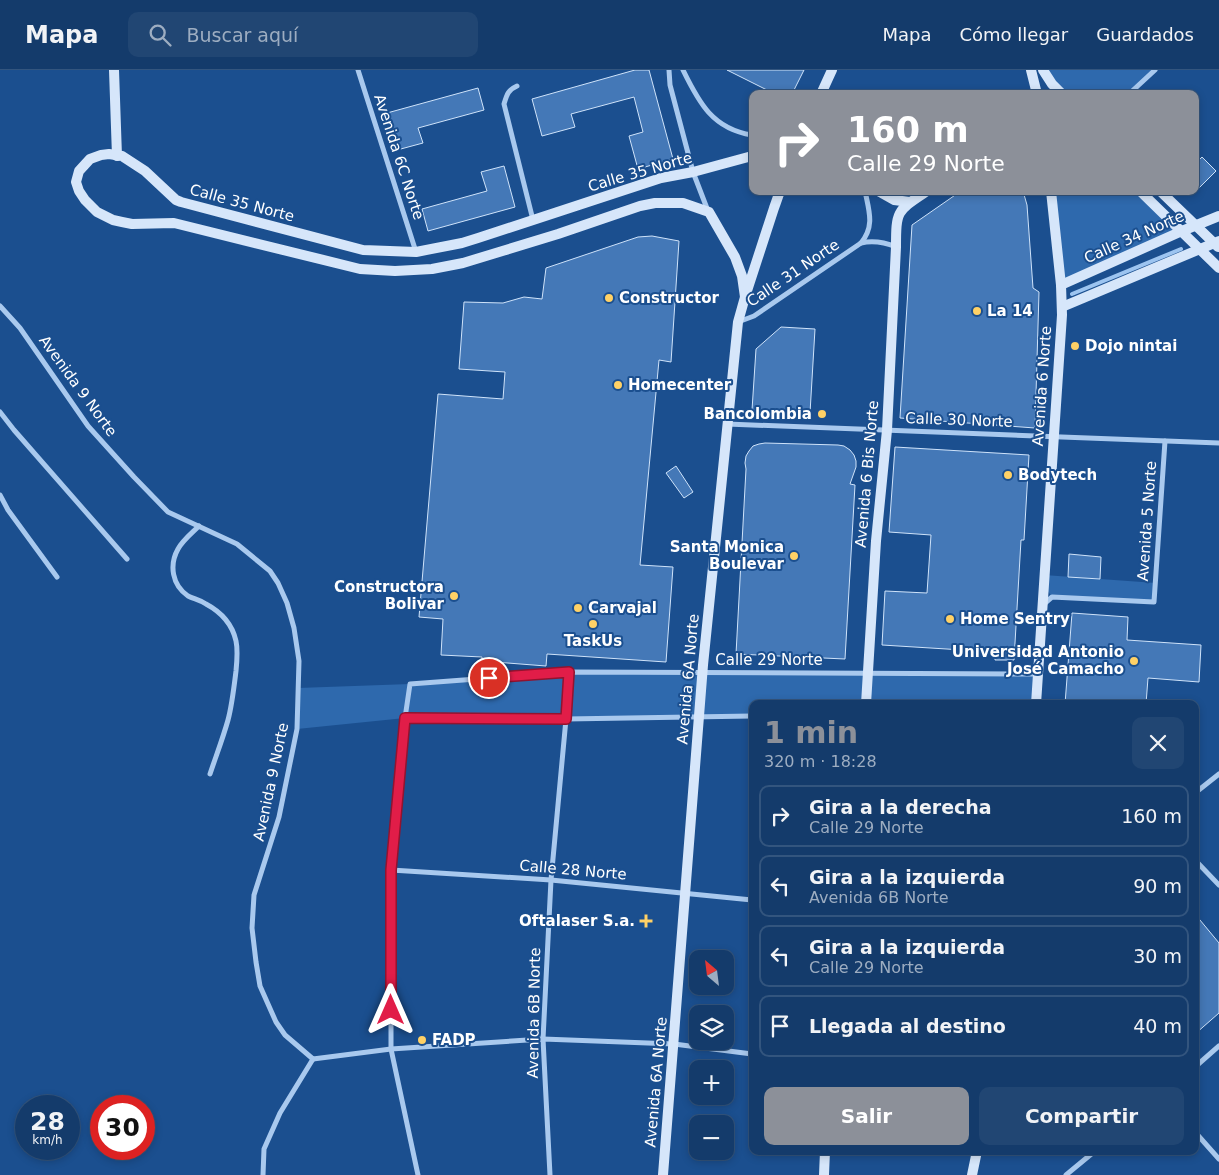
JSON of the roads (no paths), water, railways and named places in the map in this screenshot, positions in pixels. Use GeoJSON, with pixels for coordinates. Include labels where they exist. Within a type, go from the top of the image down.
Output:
{"type":"FeatureCollection","features":[{"type":"Feature","properties":{"kind":"street"},"geometry":{"type":"LineString","coordinates":[[114,70],[117,156],[109,154],[90,159],[79,171],[76,182],[85,200],[97,212],[122,222],[132,224],[174,223],[360,269],[406,271],[463,263],[558,234],[640,206],[655,203],[683,203],[709,212]]}},
{"type":"Feature","properties":{"kind":"street","name":"Avenida 6C Norte"},"geometry":{"type":"LineString","coordinates":[[358,70],[416,252]]}},
{"type":"Feature","properties":{"kind":"street"},"geometry":{"type":"LineString","coordinates":[[669,70],[670,85],[693,172],[709,212],[735,257],[742,276],[745,297]]}},
{"type":"Feature","properties":{"kind":"street"},"geometry":{"type":"LineString","coordinates":[[684,70],[695,95],[706,111],[722,125],[739,133],[749,135]]}},
{"type":"Feature","properties":{"kind":"street"},"geometry":{"type":"LineString","coordinates":[[826,89],[832,70]]}},
{"type":"Feature","properties":{"kind":"street"},"geometry":{"type":"LineString","coordinates":[[1031,70],[1036,90]]}},
{"type":"Feature","properties":{"kind":"street"},"geometry":{"type":"LineString","coordinates":[[1044,70],[1058,90]]}},
{"type":"Feature","properties":{"kind":"street"},"geometry":{"type":"LineString","coordinates":[[1133,90],[1155,70]]}},
{"type":"Feature","properties":{"kind":"street"},"geometry":{"type":"LineString","coordinates":[[518,86],[511,89],[504,104],[534,220]]}},
{"type":"Feature","properties":{"kind":"street","name":"Calle 35 Norte"},"geometry":{"type":"LineString","coordinates":[[117,156],[122,156],[145,171],[180,202],[363,250],[416,252],[462,243],[661,178],[693,172],[749,157]]}},
{"type":"Feature","properties":{"kind":"street","name":"Avenida 6A Norte"},"geometry":{"type":"LineString","coordinates":[[664,1175],[703,673],[738,322],[779,195]]}},
{"type":"Feature","properties":{"kind":"street"},"geometry":{"type":"LineString","coordinates":[[861,243],[867,235],[870,223],[866,195]]}},
{"type":"Feature","properties":{"kind":"street"},"geometry":{"type":"LineString","coordinates":[[885,195],[894,200],[910,202],[921,195]]}},
{"type":"Feature","properties":{"kind":"street","name":"Avenida 6 Norte"},"geometry":{"type":"LineString","coordinates":[[1036,700],[1062,307],[1062,285],[1051,195]]}},
{"type":"Feature","properties":{"kind":"street"},"geometry":{"type":"LineString","coordinates":[[1144,195],[1219,268]]}},
{"type":"Feature","properties":{"kind":"street"},"geometry":{"type":"LineString","coordinates":[[1164,195],[1218,244]]}},
{"type":"Feature","properties":{"kind":"street","name":"Avenida 6 Bis Norte"},"geometry":{"type":"LineString","coordinates":[[866,700],[876,541],[887,430],[897,220],[903,208],[910,202]]}},
{"type":"Feature","properties":{"kind":"street","name":"Calle 34 Norte"},"geometry":{"type":"LineString","coordinates":[[1062,285],[1219,216]]}},
{"type":"Feature","properties":{"kind":"street"},"geometry":{"type":"LineString","coordinates":[[861,243],[881,242],[896,247]]}},
{"type":"Feature","properties":{"kind":"street","name":"Calle 31 Norte"},"geometry":{"type":"LineString","coordinates":[[738,322],[754,316],[861,243]]}},
{"type":"Feature","properties":{"kind":"street"},"geometry":{"type":"LineString","coordinates":[[1062,307],[1200,249],[1218,244]]}},
{"type":"Feature","properties":{"kind":"street","name":"Avenida 9 Norte"},"geometry":{"type":"LineString","coordinates":[[0,306],[20,328],[88,426],[134,477],[168,512],[237,544],[270,571],[287,603],[294,628],[299,662],[297,729],[278,817],[254,895],[252,928],[260,986],[276,1022],[285,1035],[313,1059]]}},
{"type":"Feature","properties":{"kind":"street"},"geometry":{"type":"LineString","coordinates":[[0,412],[127,559]]}},
{"type":"Feature","properties":{"kind":"street","name":"Calle 30 Norte"},"geometry":{"type":"LineString","coordinates":[[727,424],[1219,443]]}},
{"type":"Feature","properties":{"kind":"street","name":"Avenida 5 Norte"},"geometry":{"type":"LineString","coordinates":[[1052,597],[1154,602],[1165,441]]}},
{"type":"Feature","properties":{"kind":"street"},"geometry":{"type":"LineString","coordinates":[[0,495],[8,510],[56,577]]}},
{"type":"Feature","properties":{"kind":"street"},"geometry":{"type":"LineString","coordinates":[[199,526],[179,547],[174,558],[172,570],[174,578],[182,591],[188,596],[205,603],[220,614],[231,626],[236,642],[237,661],[228,719],[210,774]]}},
{"type":"Feature","properties":{"kind":"street"},"geometry":{"type":"LineString","coordinates":[[1042,604],[1052,597],[1044,586]]}},
{"type":"Feature","properties":{"kind":"street","name":"Calle 29 Norte"},"geometry":{"type":"LineString","coordinates":[[405,718],[410,684],[569,672],[1038,674]]}},
{"type":"Feature","properties":{"kind":"street","name":"Avenida 6B Norte"},"geometry":{"type":"LineString","coordinates":[[550,1175],[544,1039],[551,880],[569,672]]}},
{"type":"Feature","properties":{"kind":"street"},"geometry":{"type":"LineString","coordinates":[[418,1175],[391,1050],[391,870],[405,718],[566,719],[749,716]]}},
{"type":"Feature","properties":{"kind":"street"},"geometry":{"type":"LineString","coordinates":[[1199,790],[1219,774]]}},
{"type":"Feature","properties":{"kind":"street"},"geometry":{"type":"LineString","coordinates":[[1199,864],[1219,885]]}},
{"type":"Feature","properties":{"kind":"street","name":"Calle 28 Norte"},"geometry":{"type":"LineString","coordinates":[[391,870],[551,880],[749,900]]}},
{"type":"Feature","properties":{"kind":"street"},"geometry":{"type":"LineString","coordinates":[[263,1175],[264,1149],[280,1113],[313,1059],[391,1050],[544,1039],[674,1044],[749,1054]]}},
{"type":"Feature","properties":{"kind":"street"},"geometry":{"type":"LineString","coordinates":[[1199,1064],[1219,1046]]}},
{"type":"Feature","properties":{"kind":"street"},"geometry":{"type":"LineString","coordinates":[[1199,1136],[1219,1159]]}},
{"type":"Feature","properties":{"kind":"street"},"geometry":{"type":"LineString","coordinates":[[824,1175],[825,1155]]}},
{"type":"Feature","properties":{"kind":"street"},"geometry":{"type":"LineString","coordinates":[[972,1175],[976,1155]]}},
{"type":"Feature","properties":{"kind":"street"},"geometry":{"type":"LineString","coordinates":[[1066,1175],[1090,1155]]}},
{"type":"Feature","properties":{"kind":"waterway"},"geometry":{"type":"LineString","coordinates":[[1072,294],[1181,249]]}},
{"type":"Feature","properties":{"kind":"place","name":"Constructor"},"geometry":{"type":"Point","coordinates":[609,298]}},
{"type":"Feature","properties":{"kind":"place","name":"La 14"},"geometry":{"type":"Point","coordinates":[977,311]}},
{"type":"Feature","properties":{"kind":"place","name":"Dojo nintai"},"geometry":{"type":"Point","coordinates":[1075,346]}},
{"type":"Feature","properties":{"kind":"place","name":"Homecenter"},"geometry":{"type":"Point","coordinates":[618,385]}},
{"type":"Feature","properties":{"kind":"place","name":"Bancolombia"},"geometry":{"type":"Point","coordinates":[822,414]}},
{"type":"Feature","properties":{"kind":"place","name":"Bodytech"},"geometry":{"type":"Point","coordinates":[1008,475]}},
{"type":"Feature","properties":{"kind":"place","name":"Santa Monica Boulevar"},"geometry":{"type":"Point","coordinates":[794,556]}},
{"type":"Feature","properties":{"kind":"place","name":"Constructora Bolivar"},"geometry":{"type":"Point","coordinates":[454,596]}},
{"type":"Feature","properties":{"kind":"place","name":"Carvajal"},"geometry":{"type":"Point","coordinates":[578,608]}},
{"type":"Feature","properties":{"kind":"place","name":"Home Sentry"},"geometry":{"type":"Point","coordinates":[950,619]}},
{"type":"Feature","properties":{"kind":"place","name":"TaskUs"},"geometry":{"type":"Point","coordinates":[593,624]}},
{"type":"Feature","properties":{"kind":"place","name":"Universidad Antonio José Camacho"},"geometry":{"type":"Point","coordinates":[1134,661]}},
{"type":"Feature","properties":{"kind":"place","name":"Oftalaser S.a."},"geometry":{"type":"Point","coordinates":[646,921]}},
{"type":"Feature","properties":{"kind":"place","name":"FADP"},"geometry":{"type":"Point","coordinates":[422,1040]}}]}
